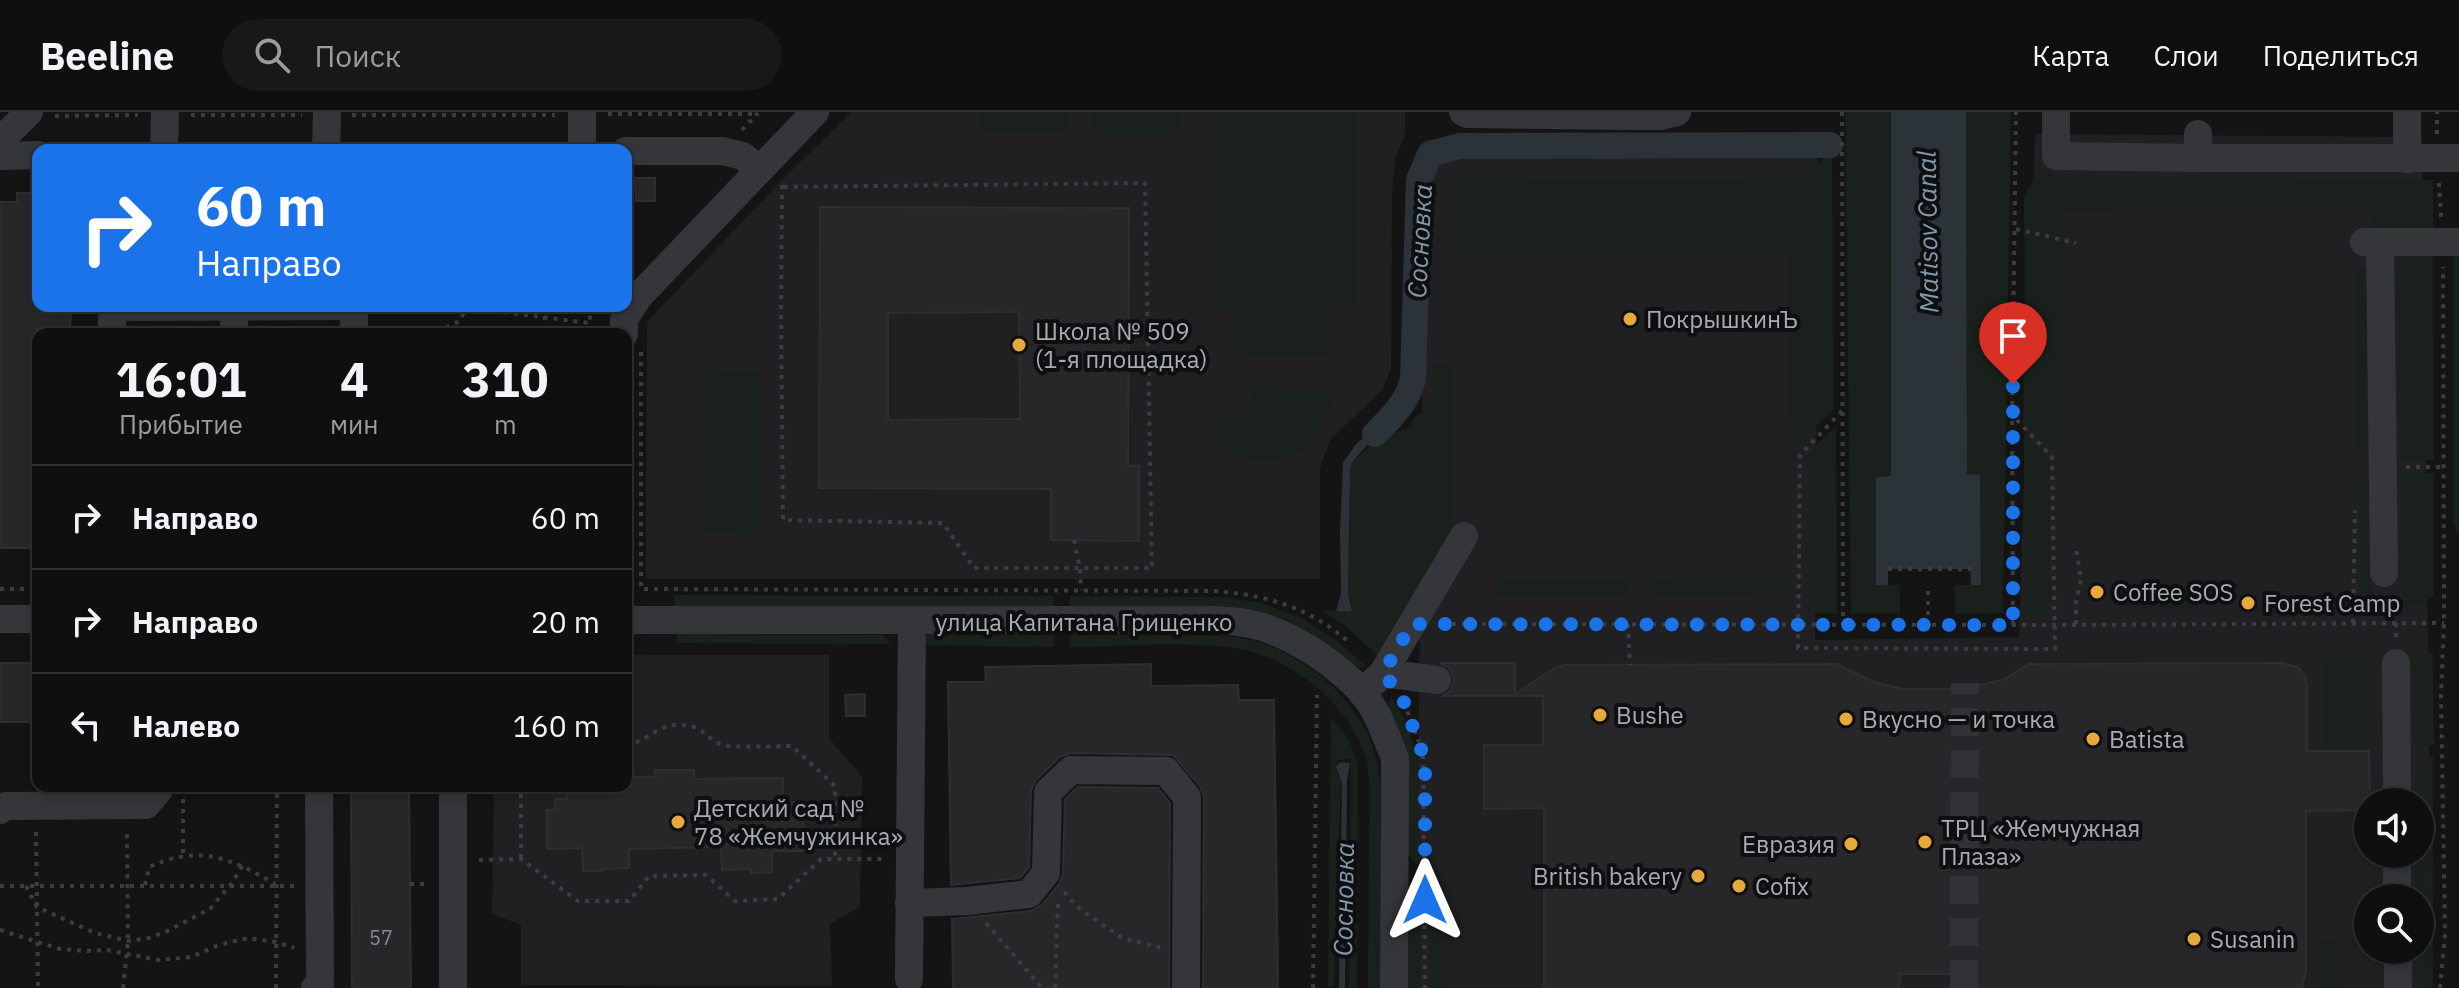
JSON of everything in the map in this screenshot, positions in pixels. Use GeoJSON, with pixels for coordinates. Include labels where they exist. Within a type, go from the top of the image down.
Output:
{"type":"FeatureCollection","features":[{"type":"Feature","properties":{"kind":"street"},"geometry":{"type":"LineString","coordinates":[[0,141],[29,112]]}},
{"type":"Feature","properties":{"kind":"street"},"geometry":{"type":"LineString","coordinates":[[164,144],[165,112]]}},
{"type":"Feature","properties":{"kind":"street"},"geometry":{"type":"LineString","coordinates":[[632,307],[639,296],[768,173],[815,112]]}},
{"type":"Feature","properties":{"kind":"street"},"geometry":{"type":"LineString","coordinates":[[1463,112],[1660,116],[1677,112]]}},
{"type":"Feature","properties":{"kind":"street"},"geometry":{"type":"LineString","coordinates":[[2056,112],[2056,156],[2198,146],[2407,159],[2448,158]]}},
{"type":"Feature","properties":{"kind":"street"},"geometry":{"type":"LineString","coordinates":[[2407,112],[2407,159]]}},
{"type":"Feature","properties":{"kind":"street"},"geometry":{"type":"LineString","coordinates":[[582,113],[582,144]]}},
{"type":"Feature","properties":{"kind":"street"},"geometry":{"type":"LineString","coordinates":[[326,144],[327,114]]}},
{"type":"Feature","properties":{"kind":"street"},"geometry":{"type":"LineString","coordinates":[[632,151],[723,151],[743,156],[768,173]]}},
{"type":"Feature","properties":{"kind":"street"},"geometry":{"type":"LineString","coordinates":[[0,156],[32,155]]}},
{"type":"Feature","properties":{"kind":"street"},"geometry":{"type":"LineString","coordinates":[[2384,573],[2371,242],[2451,242]]}},
{"type":"Feature","properties":{"kind":"street"},"geometry":{"type":"LineString","coordinates":[[1362,693],[1383,673],[1464,536]]}},
{"type":"Feature","properties":{"kind":"street"},"geometry":{"type":"LineString","coordinates":[[0,619],[32,619]]}},
{"type":"Feature","properties":{"kind":"street","name":"улица Капитана Грищенко"},"geometry":{"type":"LineString","coordinates":[[632,620],[1212,620],[1267,628],[1298,643],[1329,664],[1362,693],[1384,728],[1395,758],[1394,988]]}},
{"type":"Feature","properties":{"kind":"street"},"geometry":{"type":"LineString","coordinates":[[909,979],[912,621]]}},
{"type":"Feature","properties":{"kind":"street"},"geometry":{"type":"LineString","coordinates":[[2396,663],[2397,788]]}},
{"type":"Feature","properties":{"kind":"street"},"geometry":{"type":"LineString","coordinates":[[1383,673],[1437,680]]}},
{"type":"Feature","properties":{"kind":"street"},"geometry":{"type":"LineString","coordinates":[[909,903],[1029,894],[1046,873],[1048,792],[1071,770],[1166,771],[1187,797],[1186,988]]}},
{"type":"Feature","properties":{"kind":"street"},"geometry":{"type":"LineString","coordinates":[[0,810],[6,806],[146,805],[163,792]]}},
{"type":"Feature","properties":{"kind":"street"},"geometry":{"type":"LineString","coordinates":[[315,988],[320,984],[319,792]]}},
{"type":"Feature","properties":{"kind":"street"},"geometry":{"type":"LineString","coordinates":[[453,792],[453,988]]}},
{"type":"Feature","properties":{"kind":"street"},"geometry":{"type":"LineString","coordinates":[[2398,964],[2398,988]]}},
{"type":"Feature","properties":{"kind":"path"},"geometry":{"type":"LineString","coordinates":[[1842,112],[1843,625]]}},
{"type":"Feature","properties":{"kind":"path"},"geometry":{"type":"LineString","coordinates":[[2013,625],[2016,112]]}},
{"type":"Feature","properties":{"kind":"path"},"geometry":{"type":"LineString","coordinates":[[2437,112],[2448,158],[2451,242],[2442,467],[2444,623],[2441,695],[2445,934],[2440,988]]}},
{"type":"Feature","properties":{"kind":"path"},"geometry":{"type":"LineString","coordinates":[[327,114],[758,113]]}},
{"type":"Feature","properties":{"kind":"path"},"geometry":{"type":"LineString","coordinates":[[735,138],[758,113]]}},
{"type":"Feature","properties":{"kind":"path"},"geometry":{"type":"LineString","coordinates":[[768,173],[782,180],[781,310],[783,520],[943,523],[974,568],[1152,568],[1145,183],[782,187]]}},
{"type":"Feature","properties":{"kind":"path"},"geometry":{"type":"LineString","coordinates":[[2016,229],[2076,243]]}},
{"type":"Feature","properties":{"kind":"path"},"geometry":{"type":"LineString","coordinates":[[448,328],[460,321],[464,312]]}},
{"type":"Feature","properties":{"kind":"path"},"geometry":{"type":"LineString","coordinates":[[502,312],[590,323],[590,312]]}},
{"type":"Feature","properties":{"kind":"path"},"geometry":{"type":"LineString","coordinates":[[543,312],[546,328]]}},
{"type":"Feature","properties":{"kind":"path"},"geometry":{"type":"LineString","coordinates":[[632,337],[641,589],[1214,591],[1276,600],[1337,631],[1383,673],[1402,697],[1425,760],[1425,988]]}},
{"type":"Feature","properties":{"kind":"path"},"geometry":{"type":"LineString","coordinates":[[1842,411],[1800,455],[1798,648],[2055,649],[2052,457],[2012,415]]}},
{"type":"Feature","properties":{"kind":"path"},"geometry":{"type":"LineString","coordinates":[[2401,467],[2442,467]]}},
{"type":"Feature","properties":{"kind":"path"},"geometry":{"type":"LineString","coordinates":[[2353,623],[2355,499]]}},
{"type":"Feature","properties":{"kind":"path"},"geometry":{"type":"LineString","coordinates":[[1074,540],[1081,590]]}},
{"type":"Feature","properties":{"kind":"path"},"geometry":{"type":"LineString","coordinates":[[2076,548],[2081,580],[2076,601],[2076,625]]}},
{"type":"Feature","properties":{"kind":"path"},"geometry":{"type":"LineString","coordinates":[[1888,569],[1971,569]]}},
{"type":"Feature","properties":{"kind":"path"},"geometry":{"type":"LineString","coordinates":[[1928,586],[1928,625]]}},
{"type":"Feature","properties":{"kind":"path"},"geometry":{"type":"LineString","coordinates":[[0,589],[32,589]]}},
{"type":"Feature","properties":{"kind":"path"},"geometry":{"type":"LineString","coordinates":[[1412,624],[2444,623]]}},
{"type":"Feature","properties":{"kind":"path"},"geometry":{"type":"LineString","coordinates":[[1628,624],[1630,665]]}},
{"type":"Feature","properties":{"kind":"path"},"geometry":{"type":"LineString","coordinates":[[1313,988],[1317,695]]}},
{"type":"Feature","properties":{"kind":"path"},"geometry":{"type":"LineString","coordinates":[[632,744],[655,730],[674,724],[696,726],[723,745],[792,746],[835,786],[835,859]]}},
{"type":"Feature","properties":{"kind":"path"},"geometry":{"type":"LineString","coordinates":[[168,792],[183,857]]}},
{"type":"Feature","properties":{"kind":"path"},"geometry":{"type":"LineString","coordinates":[[276,988],[277,792]]}},
{"type":"Feature","properties":{"kind":"path"},"geometry":{"type":"LineString","coordinates":[[521,792],[521,859]]}},
{"type":"Feature","properties":{"kind":"path"},"geometry":{"type":"LineString","coordinates":[[123,988],[128,941],[127,805]]}},
{"type":"Feature","properties":{"kind":"path"},"geometry":{"type":"LineString","coordinates":[[36,806],[38,988]]}},
{"type":"Feature","properties":{"kind":"path"},"geometry":{"type":"LineString","coordinates":[[145,885],[149,867],[170,857],[216,856],[243,865],[277,885]]}},
{"type":"Feature","properties":{"kind":"path"},"geometry":{"type":"LineString","coordinates":[[452,861],[521,859],[578,901],[629,901],[649,876],[706,875],[735,901],[778,899],[821,859],[911,860]]}},
{"type":"Feature","properties":{"kind":"path"},"geometry":{"type":"LineString","coordinates":[[26,886],[37,907],[95,933],[128,941],[167,931],[210,909],[243,865]]}},
{"type":"Feature","properties":{"kind":"path"},"geometry":{"type":"LineString","coordinates":[[0,886],[320,886]]}},
{"type":"Feature","properties":{"kind":"path"},"geometry":{"type":"LineString","coordinates":[[1055,988],[1058,886],[1081,910],[1122,938],[1186,955]]}},
{"type":"Feature","properties":{"kind":"path"},"geometry":{"type":"LineString","coordinates":[[967,901],[1042,988]]}},
{"type":"Feature","properties":{"kind":"path"},"geometry":{"type":"LineString","coordinates":[[0,930],[60,949],[107,950],[158,960],[191,957],[219,945],[248,938],[276,942],[319,956]]}},
{"type":"Feature","properties":{"kind":"shaded area","name":"Школа № 509 (1-я площадка)"},"geometry":{"type":"Polygon","coordinates":[[[851,112],[1405,112],[1405,135],[1395,159],[1392,193],[1391,368],[1383,389],[1330,440],[1320,468],[1320,579],[646,579],[647,322],[851,112]]]}},
{"type":"Feature","properties":{"kind":"shaded area"},"geometry":{"type":"Polygon","coordinates":[[[981,112],[1068,112],[1068,131],[982,132],[981,112]]]}},
{"type":"Feature","properties":{"kind":"shaded area"},"geometry":{"type":"Polygon","coordinates":[[[1093,112],[1180,112],[1180,134],[1093,134],[1093,112]]]}},
{"type":"Feature","properties":{"kind":"shaded area"},"geometry":{"type":"Polygon","coordinates":[[[1214,112],[1356,112],[1356,307],[1214,307],[1214,112]]]}},
{"type":"Feature","properties":{"kind":"shaded area"},"geometry":{"type":"Polygon","coordinates":[[[1845,112],[1891,112],[1891,477],[1876,477],[1876,584],[1900,585],[1900,613],[1851,613],[1845,112]]]}},
{"type":"Feature","properties":{"kind":"shaded area"},"geometry":{"type":"Polygon","coordinates":[[[1966,112],[2011,112],[2003,613],[1955,614],[1955,585],[1981,585],[1980,475],[1967,475],[1966,112]]]}},
{"type":"Feature","properties":{"kind":"shaded area"},"geometry":{"type":"Polygon","coordinates":[[[2035,134],[2422,137],[2430,788],[2354,788],[2354,868],[2431,868],[2431,884],[2354,884],[2354,964],[2432,964],[2432,988],[1416,988],[1425,140],[1818,153],[1815,640],[2019,637],[2035,134]]]}},
{"type":"Feature","properties":{"kind":"shaded area"},"geometry":{"type":"Polygon","coordinates":[[[1832,150],[1834,409],[1790,451],[1789,256],[1451,257],[1450,178],[1801,182],[1832,150]]]}},
{"type":"Feature","properties":{"kind":"shaded area"},"geometry":{"type":"Polygon","coordinates":[[[2051,167],[2055,177],[2433,180],[2433,229],[2373,228],[2373,209],[2065,211],[2062,456],[2023,423],[2024,196],[2036,176],[2051,167]]]}},
{"type":"Feature","properties":{"kind":"shaded area"},"geometry":{"type":"Polygon","coordinates":[[[2433,254],[2434,460],[2400,460],[2397,277],[2410,259],[2433,254]]]}},
{"type":"Feature","properties":{"kind":"shaded area"},"geometry":{"type":"Polygon","coordinates":[[[2453,256],[2459,256],[2459,537],[2453,522],[2453,256]]]}},
{"type":"Feature","properties":{"kind":"shaded area"},"geometry":{"type":"Polygon","coordinates":[[[2360,269],[2367,269],[2367,453],[2356,453],[2356,274],[2360,269]]]}},
{"type":"Feature","properties":{"kind":"shaded area"},"geometry":{"type":"Polygon","coordinates":[[[1242,309],[1329,309],[1329,357],[1242,357],[1242,309]]]}},
{"type":"Feature","properties":{"kind":"shaded area"},"geometry":{"type":"Polygon","coordinates":[[[1451,362],[1451,538],[1378,656],[1344,625],[1321,610],[1351,611],[1348,595],[1350,470],[1352,462],[1380,437],[1407,429],[1415,417],[1431,406],[1436,387],[1433,365],[1451,362]]]}},
{"type":"Feature","properties":{"kind":"shaded area"},"geometry":{"type":"Polygon","coordinates":[[[761,372],[761,534],[704,532],[705,374],[761,372]]]}},
{"type":"Feature","properties":{"kind":"shaded area"},"geometry":{"type":"Polygon","coordinates":[[[1274,380],[1278,394],[1333,394],[1321,430],[1305,448],[1282,458],[1256,460],[1232,453],[1206,427],[1254,401],[1250,387],[1274,380]]]}},
{"type":"Feature","properties":{"kind":"shaded area"},"geometry":{"type":"Polygon","coordinates":[[[1836,426],[1837,613],[1808,613],[1808,454],[1836,426]]]}},
{"type":"Feature","properties":{"kind":"shaded area"},"geometry":{"type":"Polygon","coordinates":[[[2024,433],[2049,459],[2051,614],[2024,614],[2024,433]]]}},
{"type":"Feature","properties":{"kind":"shaded area"},"geometry":{"type":"Polygon","coordinates":[[[2360,472],[2370,472],[2371,593],[2361,592],[2360,472]]]}},
{"type":"Feature","properties":{"kind":"shaded area"},"geometry":{"type":"Polygon","coordinates":[[[2402,473],[2434,473],[2434,595],[2421,605],[2402,604],[2402,473]]]}},
{"type":"Feature","properties":{"kind":"shaded area"},"geometry":{"type":"Polygon","coordinates":[[[1789,578],[1789,594],[1651,596],[1651,579],[1789,578]]]}},
{"type":"Feature","properties":{"kind":"shaded area"},"geometry":{"type":"Polygon","coordinates":[[[1627,580],[1627,595],[1497,596],[1497,581],[1627,580]]]}},
{"type":"Feature","properties":{"kind":"shaded area"},"geometry":{"type":"Polygon","coordinates":[[[2123,591],[2198,591],[2198,609],[2123,608],[2123,591]]]}},
{"type":"Feature","properties":{"kind":"shaded area"},"geometry":{"type":"Polygon","coordinates":[[[674,595],[1054,596],[1054,608],[674,607],[674,595]]]}},
{"type":"Feature","properties":{"kind":"shaded area"},"geometry":{"type":"Polygon","coordinates":[[[1070,596],[1222,597],[1261,603],[1300,617],[1335,639],[1366,666],[1352,668],[1330,651],[1070,608],[1070,596]]]}},
{"type":"Feature","properties":{"kind":"shaded area"},"geometry":{"type":"Polygon","coordinates":[[[677,634],[883,635],[891,644],[676,643],[677,634]]]}},
{"type":"Feature","properties":{"kind":"shaded area"},"geometry":{"type":"Polygon","coordinates":[[[928,634],[1055,635],[1054,647],[919,645],[928,634]]]}},
{"type":"Feature","properties":{"kind":"shaded area"},"geometry":{"type":"Polygon","coordinates":[[[1070,635],[1209,636],[1254,641],[1296,659],[1341,695],[1357,715],[1373,747],[1380,783],[1380,988],[1368,988],[1368,769],[1361,745],[1340,711],[1309,681],[1273,659],[1254,652],[1194,645],[1070,647],[1070,635]]]}},
{"type":"Feature","properties":{"kind":"shaded area"},"geometry":{"type":"Polygon","coordinates":[[[2433,653],[2434,745],[2414,745],[2414,670],[2402,669],[2402,654],[2433,653]]]}},
{"type":"Feature","properties":{"kind":"shaded area","name":"Детский сад № 78 «Жемчужинка»"},"geometry":{"type":"Polygon","coordinates":[[[632,655],[829,655],[829,738],[862,777],[860,906],[830,924],[832,986],[521,985],[521,925],[492,914],[494,792],[632,792],[632,655]]]}},
{"type":"Feature","properties":{"kind":"shaded area"},"geometry":{"type":"Polygon","coordinates":[[[2324,662],[2369,662],[2369,751],[2324,751],[2324,662]]]}},
{"type":"Feature","properties":{"kind":"shaded area"},"geometry":{"type":"Polygon","coordinates":[[[1391,696],[1407,723],[1418,763],[1419,867],[1408,854],[1387,712],[1391,696]]]}},
{"type":"Feature","properties":{"kind":"shaded area"},"geometry":{"type":"Polygon","coordinates":[[[1331,718],[1348,738],[1358,764],[1357,988],[1349,988],[1351,759],[1337,760],[1336,770],[1341,781],[1334,988],[1328,986],[1331,718]]]}},
{"type":"Feature","properties":{"kind":"shaded area"},"geometry":{"type":"Polygon","coordinates":[[[2426,756],[2433,756],[2433,788],[2426,788],[2426,756]]]}},
{"type":"Feature","properties":{"kind":"shaded area"},"geometry":{"type":"Polygon","coordinates":[[[2413,868],[2433,868],[2433,884],[2413,884],[2413,868]]]}},
{"type":"Feature","properties":{"kind":"shaded area"},"geometry":{"type":"Polygon","coordinates":[[[1431,893],[1444,900],[1446,905],[1445,988],[1430,988],[1431,893]]]}},
{"type":"Feature","properties":{"kind":"shaded area"},"geometry":{"type":"Polygon","coordinates":[[[1419,894],[1420,988],[1406,988],[1407,904],[1419,894]]]}},
{"type":"Feature","properties":{"kind":"shaded area"},"geometry":{"type":"Polygon","coordinates":[[[2319,939],[2337,939],[2337,988],[2320,988],[2320,978],[2328,978],[2328,967],[2319,966],[2319,939]]]}},
{"type":"Feature","properties":{"kind":"shaded area"},"geometry":{"type":"Polygon","coordinates":[[[2424,964],[2433,964],[2433,988],[2424,988],[2424,964]]]}},
{"type":"Feature","properties":{"kind":"water","name":"Matisov Canal"},"geometry":{"type":"Polygon","coordinates":[[[1891,112],[1966,112],[1967,474],[1980,475],[1981,585],[1971,585],[1970,569],[1888,569],[1888,585],[1876,585],[1876,477],[1891,476],[1891,112]]]}},
{"type":"Feature","properties":{"kind":"water"},"geometry":{"type":"Polygon","coordinates":[[[1400,409],[1352,462],[1348,595],[1352,611],[1336,611],[1341,593],[1343,463],[1357,443],[1400,409]]]}},
{"type":"Feature","properties":{"kind":"water"},"geometry":{"type":"Polygon","coordinates":[[[1340,762],[1350,763],[1347,781],[1345,988],[1339,988],[1342,783],[1336,767],[1340,762]]]}},
{"type":"Feature","properties":{"kind":"building"},"geometry":{"type":"Polygon","coordinates":[[[635,178],[655,178],[655,201],[636,201],[635,178]]]}},
{"type":"Feature","properties":{"kind":"building"},"geometry":{"type":"Polygon","coordinates":[[[17,193],[32,193],[32,312],[71,312],[70,328],[32,328],[32,548],[0,548],[0,202],[17,202],[17,193]]]}},
{"type":"Feature","properties":{"kind":"building"},"geometry":{"type":"Polygon","coordinates":[[[820,207],[1129,208],[1128,466],[1139,466],[1139,541],[1051,540],[1051,489],[819,488],[820,207]],[[1019,312],[888,313],[888,420],[1020,419],[1019,312]]]}},
{"type":"Feature","properties":{"kind":"building"},"geometry":{"type":"Polygon","coordinates":[[[0,663],[32,663],[32,722],[0,722],[0,663]]]}},
{"type":"Feature","properties":{"kind":"building","name":"ТРЦ «Жемчужная Плаза»"},"geometry":{"type":"Polygon","coordinates":[[[1440,663],[1515,663],[1515,694],[1564,665],[1837,664],[1874,682],[1902,689],[1962,689],[2003,680],[2029,664],[2281,663],[2298,667],[2305,675],[2307,751],[2369,751],[2370,788],[2354,788],[2354,810],[2306,811],[2306,971],[2302,988],[1961,988],[1961,974],[1900,974],[1899,988],[1544,988],[1544,808],[1484,809],[1484,745],[1543,745],[1543,696],[1443,696],[1450,691],[1454,681],[1448,667],[1440,663]]]}},
{"type":"Feature","properties":{"kind":"building"},"geometry":{"type":"Polygon","coordinates":[[[1151,664],[1151,686],[1238,685],[1239,700],[1274,700],[1278,988],[1203,988],[1204,797],[1200,786],[1173,755],[1071,753],[1060,757],[1036,780],[1031,790],[1029,867],[1020,878],[951,885],[948,682],[986,682],[985,667],[1151,664]]]}},
{"type":"Feature","properties":{"kind":"building"},"geometry":{"type":"Polygon","coordinates":[[[865,694],[865,716],[846,716],[845,695],[865,694]]]}},
{"type":"Feature","properties":{"kind":"building"},"geometry":{"type":"Polygon","coordinates":[[[655,770],[694,770],[694,779],[783,778],[783,802],[796,802],[796,812],[803,812],[804,851],[772,851],[772,872],[751,873],[751,869],[722,870],[721,847],[629,849],[629,868],[602,871],[583,871],[582,848],[547,849],[547,810],[555,810],[555,799],[567,799],[567,792],[632,792],[632,777],[656,777],[655,770]]]}},
{"type":"Feature","properties":{"kind":"building"},"geometry":{"type":"Polygon","coordinates":[[[1078,787],[1158,788],[1170,803],[1169,988],[953,988],[952,919],[1031,911],[1042,905],[1063,874],[1065,799],[1078,787]]]}},
{"type":"Feature","properties":{"kind":"building"},"geometry":{"type":"Polygon","coordinates":[[[351,792],[409,792],[411,988],[352,988],[351,792]]]}},
{"type":"Feature","properties":{"kind":"waterway","name":"Сосновка"},"geometry":{"type":"LineString","coordinates":[[1375,434],[1403,402],[1413,379],[1419,180],[1430,154],[1460,146],[1830,145]]}},
{"type":"Feature","properties":{"kind":"tunnel"},"geometry":{"type":"LineString","coordinates":[[1964,988],[1965,683]]}},
{"type":"Feature","properties":{"kind":"place","name":"ПокрышкинЪ"},"geometry":{"type":"Point","coordinates":[1630,319]}},
{"type":"Feature","properties":{"kind":"place","name":"Школа № 509 (1-я площадка)"},"geometry":{"type":"Point","coordinates":[1019,345]}},
{"type":"Feature","properties":{"kind":"place","name":"Coffee SOS"},"geometry":{"type":"Point","coordinates":[2097,592]}},
{"type":"Feature","properties":{"kind":"place","name":"Forest Camp"},"geometry":{"type":"Point","coordinates":[2248,603]}},
{"type":"Feature","properties":{"kind":"place","name":"Bushe"},"geometry":{"type":"Point","coordinates":[1600,715]}},
{"type":"Feature","properties":{"kind":"place","name":"Вкусно — и точка"},"geometry":{"type":"Point","coordinates":[1846,719]}},
{"type":"Feature","properties":{"kind":"place","name":"Batista"},"geometry":{"type":"Point","coordinates":[2093,739]}},
{"type":"Feature","properties":{"kind":"place","name":"Детский сад № 78 «Жемчужинка»"},"geometry":{"type":"Point","coordinates":[678,822]}},
{"type":"Feature","properties":{"kind":"place","name":"ТРЦ «Жемчужная Плаза»"},"geometry":{"type":"Point","coordinates":[1925,842]}},
{"type":"Feature","properties":{"kind":"place","name":"Евразия"},"geometry":{"type":"Point","coordinates":[1851,844]}},
{"type":"Feature","properties":{"kind":"place","name":"British bakery"},"geometry":{"type":"Point","coordinates":[1698,876]}},
{"type":"Feature","properties":{"kind":"place","name":"Cofix"},"geometry":{"type":"Point","coordinates":[1739,886]}},
{"type":"Feature","properties":{"kind":"place","name":"Susanin"},"geometry":{"type":"Point","coordinates":[2194,939]}},
{"type":"Feature","properties":{"kind":"route"},"geometry":{"type":"LineString","coordinates":[[1425,900],[1425,760],[1402,697],[1383,673],[1412,624],[2013,625],[2013,384]]}}]}
